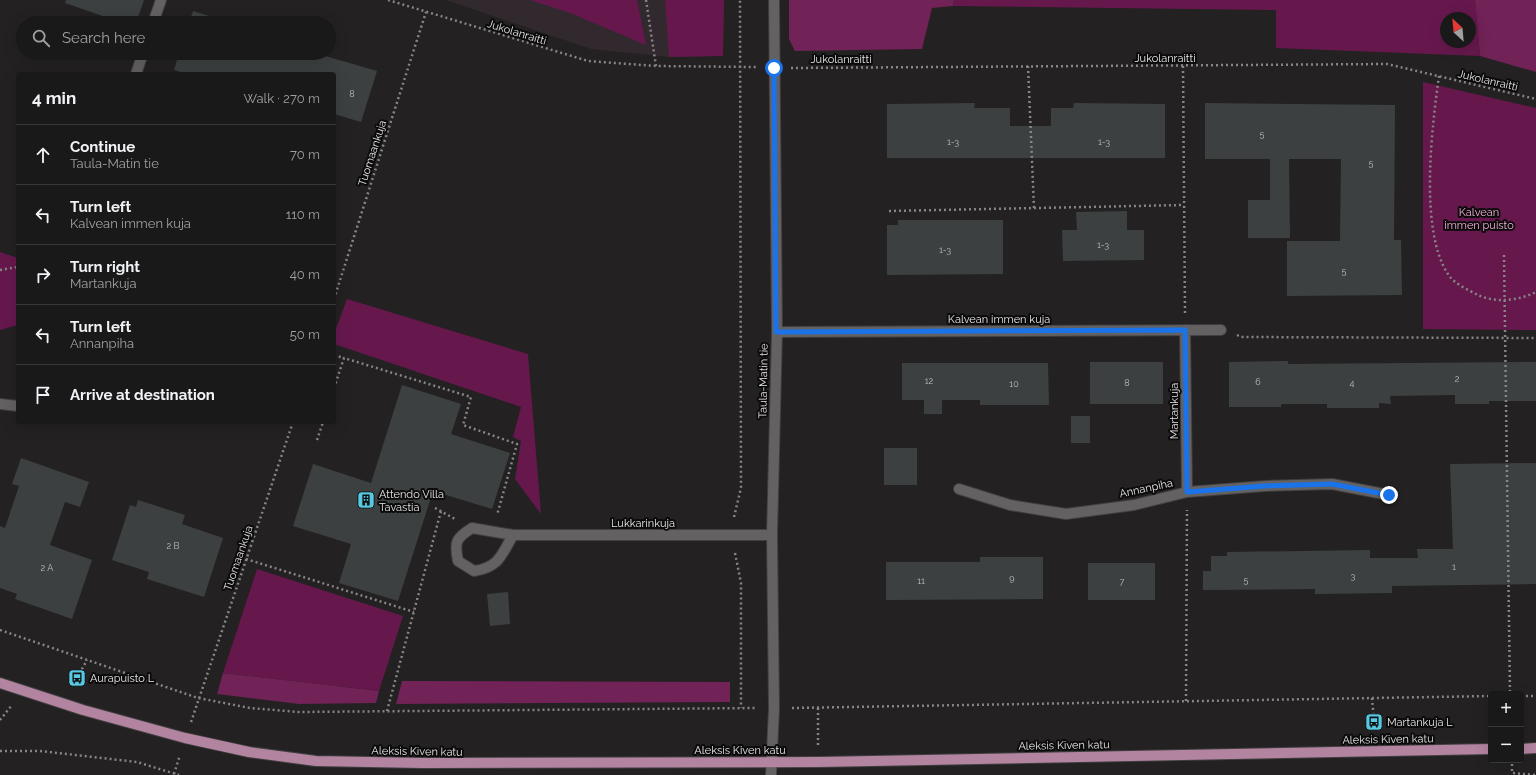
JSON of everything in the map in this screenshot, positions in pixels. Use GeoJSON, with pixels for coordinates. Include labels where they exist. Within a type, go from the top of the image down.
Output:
{"type":"FeatureCollection","features":[{"type":"Feature","properties":{"kind":"main road","name":"Aleksis Kiven katu"},"geometry":{"type":"LineString","coordinates":[[0,682],[83,710],[185,738],[249,752],[316,761],[422,763],[819,762],[1488,749]]}},
{"type":"Feature","properties":{"kind":"main road"},"geometry":{"type":"LineString","coordinates":[[1524,748],[1536,748]]}},
{"type":"Feature","properties":{"kind":"street"},"geometry":{"type":"LineString","coordinates":[[155,16],[161,0]]}},
{"type":"Feature","properties":{"kind":"street","name":"Taula-Matin tie"},"geometry":{"type":"LineString","coordinates":[[771,775],[774,708],[772,535],[776,332],[774,0]]}},
{"type":"Feature","properties":{"kind":"street"},"geometry":{"type":"LineString","coordinates":[[137,72],[141,60]]}},
{"type":"Feature","properties":{"kind":"street","name":"Martankuja"},"geometry":{"type":"LineString","coordinates":[[1185,330],[1187,492]]}},
{"type":"Feature","properties":{"kind":"street","name":"Kalvean immen kuja"},"geometry":{"type":"LineString","coordinates":[[776,332],[1221,330]]}},
{"type":"Feature","properties":{"kind":"street"},"geometry":{"type":"LineString","coordinates":[[0,404],[16,406]]}},
{"type":"Feature","properties":{"kind":"street","name":"Annanpiha"},"geometry":{"type":"LineString","coordinates":[[959,490],[1010,505],[1066,514],[1134,505],[1187,492],[1265,486],[1332,484],[1389,495]]}},
{"type":"Feature","properties":{"kind":"street","name":"Lukkarinkuja"},"geometry":{"type":"LineString","coordinates":[[513,535],[500,559],[488,569],[474,571],[458,561],[455,548],[459,536],[472,528],[513,535],[772,535]]}},
{"type":"Feature","properties":{"kind":"path","name":"Jukolanraitti"},"geometry":{"type":"LineString","coordinates":[[388,0],[588,62],[656,66],[740,66]]}},
{"type":"Feature","properties":{"kind":"path"},"geometry":{"type":"LineString","coordinates":[[646,0],[656,66]]}},
{"type":"Feature","properties":{"kind":"path"},"geometry":{"type":"LineString","coordinates":[[740,0],[741,488],[730,534],[741,583],[742,708]]}},
{"type":"Feature","properties":{"kind":"path","name":"Tuomaankuja"},"geometry":{"type":"LineString","coordinates":[[336,293],[426,12]]}},
{"type":"Feature","properties":{"kind":"path","name":"Jukolanraitti"},"geometry":{"type":"LineString","coordinates":[[791,68],[1387,64],[1536,99]]}},
{"type":"Feature","properties":{"kind":"path"},"geometry":{"type":"LineString","coordinates":[[1028,66],[1034,208]]}},
{"type":"Feature","properties":{"kind":"path"},"geometry":{"type":"LineString","coordinates":[[1183,66],[1185,330]]}},
{"type":"Feature","properties":{"kind":"path"},"geometry":{"type":"LineString","coordinates":[[1439,76],[1431,136],[1431,213],[1437,252],[1448,275],[1468,290],[1488,300],[1504,300],[1528,296],[1536,292]]}},
{"type":"Feature","properties":{"kind":"path"},"geometry":{"type":"LineString","coordinates":[[889,212],[1184,205]]}},
{"type":"Feature","properties":{"kind":"path"},"geometry":{"type":"LineString","coordinates":[[1504,255],[1510,691]]}},
{"type":"Feature","properties":{"kind":"path"},"geometry":{"type":"LineString","coordinates":[[0,270],[16,267]]}},
{"type":"Feature","properties":{"kind":"path"},"geometry":{"type":"LineString","coordinates":[[1221,330],[1241,337],[1536,338]]}},
{"type":"Feature","properties":{"kind":"path"},"geometry":{"type":"LineString","coordinates":[[336,356],[471,397],[463,425],[517,444],[493,531]]}},
{"type":"Feature","properties":{"kind":"path"},"geometry":{"type":"LineString","coordinates":[[336,382],[344,358]]}},
{"type":"Feature","properties":{"kind":"path","name":"Tuomaankuja"},"geometry":{"type":"LineString","coordinates":[[198,698],[292,424]]}},
{"type":"Feature","properties":{"kind":"path"},"geometry":{"type":"LineString","coordinates":[[317,440],[322,424]]}},
{"type":"Feature","properties":{"kind":"path"},"geometry":{"type":"LineString","coordinates":[[1186,702],[1187,492]]}},
{"type":"Feature","properties":{"kind":"path"},"geometry":{"type":"LineString","coordinates":[[387,712],[441,511]]}},
{"type":"Feature","properties":{"kind":"path"},"geometry":{"type":"LineString","coordinates":[[246,559],[414,612]]}},
{"type":"Feature","properties":{"kind":"path"},"geometry":{"type":"LineString","coordinates":[[0,630],[198,698],[250,708],[299,712],[818,708],[1488,696]]}},
{"type":"Feature","properties":{"kind":"path"},"geometry":{"type":"LineString","coordinates":[[77,678],[87,660]]}},
{"type":"Feature","properties":{"kind":"path"},"geometry":{"type":"LineString","coordinates":[[1524,696],[1536,696]]}},
{"type":"Feature","properties":{"kind":"path"},"geometry":{"type":"LineString","coordinates":[[1372,698],[1374,722]]}},
{"type":"Feature","properties":{"kind":"path"},"geometry":{"type":"LineString","coordinates":[[818,708],[819,762]]}},
{"type":"Feature","properties":{"kind":"path"},"geometry":{"type":"LineString","coordinates":[[0,751],[40,751],[137,762],[179,775]]}},
{"type":"Feature","properties":{"kind":"path"},"geometry":{"type":"LineString","coordinates":[[1512,763],[1512,773],[1536,775]]}},
{"type":"Feature","properties":{"kind":"shaded area"},"geometry":{"type":"Polygon","coordinates":[[[446,0],[724,0],[723,56],[669,57],[591,49],[446,0]]]}},
{"type":"Feature","properties":{"kind":"shaded area"},"geometry":{"type":"Polygon","coordinates":[[[789,0],[954,0],[953,6],[932,8],[922,49],[795,51],[789,39],[789,0]]]}},
{"type":"Feature","properties":{"kind":"shaded area"},"geometry":{"type":"Polygon","coordinates":[[[1475,0],[1536,0],[1536,72],[1480,56],[1475,0]]]}},
{"type":"Feature","properties":{"kind":"shaded area"},"geometry":{"type":"Polygon","coordinates":[[[223,673],[379,691],[376,703],[299,704],[217,694],[223,673]]]}},
{"type":"Feature","properties":{"kind":"shaded area"},"geometry":{"type":"Polygon","coordinates":[[[402,681],[730,682],[730,702],[396,704],[402,681]]]}},
{"type":"Feature","properties":{"kind":"green space"},"geometry":{"type":"Polygon","coordinates":[[[530,0],[637,0],[646,45],[570,13],[530,0]]]}},
{"type":"Feature","properties":{"kind":"green space"},"geometry":{"type":"Polygon","coordinates":[[[665,0],[724,0],[723,56],[669,57],[665,0]]]}},
{"type":"Feature","properties":{"kind":"green space"},"geometry":{"type":"Polygon","coordinates":[[[954,0],[1475,0],[1480,56],[1276,48],[1276,10],[953,6],[954,0]]]}},
{"type":"Feature","properties":{"kind":"green space","name":"Kalvean immen puisto"},"geometry":{"type":"Polygon","coordinates":[[[1423,82],[1536,108],[1536,330],[1423,329],[1423,82]]]}},
{"type":"Feature","properties":{"kind":"green space"},"geometry":{"type":"Polygon","coordinates":[[[0,252],[16,257],[16,326],[0,330],[0,252]]]}},
{"type":"Feature","properties":{"kind":"green space"},"geometry":{"type":"Polygon","coordinates":[[[347,299],[528,354],[541,514],[515,479],[521,441],[513,437],[521,407],[336,345],[336,329],[347,299]]]}},
{"type":"Feature","properties":{"kind":"green space"},"geometry":{"type":"Polygon","coordinates":[[[257,569],[403,616],[379,691],[223,673],[257,569]]]}},
{"type":"Feature","properties":{"kind":"building"},"geometry":{"type":"Polygon","coordinates":[[[66,0],[144,0],[138,16],[103,16],[65,3],[66,0]]]}},
{"type":"Feature","properties":{"kind":"building"},"geometry":{"type":"Polygon","coordinates":[[[193,11],[209,16],[191,16],[193,11]]]}},
{"type":"Feature","properties":{"kind":"building"},"geometry":{"type":"Polygon","coordinates":[[[336,59],[377,71],[361,122],[336,115],[336,72],[181,72],[174,70],[177,60],[336,59]]]}},
{"type":"Feature","properties":{"kind":"building"},"geometry":{"type":"Polygon","coordinates":[[[975,103],[974,108],[1010,108],[1010,126],[1051,126],[1051,108],[1073,108],[1074,103],[1165,104],[1165,158],[887,158],[887,104],[975,103]]]}},
{"type":"Feature","properties":{"kind":"building"},"geometry":{"type":"Polygon","coordinates":[[[1205,103],[1395,105],[1394,240],[1401,240],[1402,295],[1287,296],[1287,241],[1340,241],[1341,159],[1289,159],[1290,238],[1248,238],[1248,200],[1270,200],[1270,159],[1205,159],[1205,103]]]}},
{"type":"Feature","properties":{"kind":"building"},"geometry":{"type":"Polygon","coordinates":[[[1127,211],[1127,230],[1144,230],[1144,260],[1063,261],[1062,230],[1077,230],[1076,212],[1127,211]]]}},
{"type":"Feature","properties":{"kind":"building"},"geometry":{"type":"Polygon","coordinates":[[[898,220],[1003,220],[1003,274],[887,275],[887,225],[898,225],[898,220]]]}},
{"type":"Feature","properties":{"kind":"building"},"geometry":{"type":"Polygon","coordinates":[[[1288,361],[1288,364],[1536,362],[1536,401],[1489,401],[1489,404],[1455,404],[1455,395],[1390,396],[1391,404],[1379,403],[1379,408],[1327,408],[1327,404],[1281,404],[1281,407],[1229,407],[1229,362],[1288,361]]]}},
{"type":"Feature","properties":{"kind":"building"},"geometry":{"type":"Polygon","coordinates":[[[1090,362],[1163,362],[1163,404],[1090,404],[1090,362]]]}},
{"type":"Feature","properties":{"kind":"building"},"geometry":{"type":"Polygon","coordinates":[[[902,363],[1048,363],[1049,405],[980,405],[980,400],[942,400],[942,414],[924,414],[924,400],[902,400],[902,363]]]}},
{"type":"Feature","properties":{"kind":"building","name":"Attendo Villa Tavastia"},"geometry":{"type":"Polygon","coordinates":[[[402,385],[461,404],[451,434],[510,453],[492,509],[433,491],[398,601],[339,583],[351,544],[293,526],[313,464],[371,483],[402,385]]]}},
{"type":"Feature","properties":{"kind":"building"},"geometry":{"type":"Polygon","coordinates":[[[1071,416],[1090,416],[1090,443],[1071,443],[1071,416]]]}},
{"type":"Feature","properties":{"kind":"building"},"geometry":{"type":"Polygon","coordinates":[[[884,448],[917,448],[917,485],[884,485],[884,448]]]}},
{"type":"Feature","properties":{"kind":"building"},"geometry":{"type":"Polygon","coordinates":[[[21,458],[89,482],[80,507],[65,502],[50,545],[92,560],[72,619],[15,599],[17,594],[0,588],[0,526],[5,528],[19,486],[12,484],[21,458]]]}},
{"type":"Feature","properties":{"kind":"building"},"geometry":{"type":"Polygon","coordinates":[[[1536,463],[1536,584],[1392,586],[1392,593],[1315,594],[1315,589],[1203,590],[1203,571],[1211,571],[1211,556],[1227,556],[1227,552],[1370,550],[1370,558],[1418,558],[1417,549],[1453,549],[1450,464],[1536,463]]]}},
{"type":"Feature","properties":{"kind":"building"},"geometry":{"type":"Polygon","coordinates":[[[138,500],[185,515],[182,524],[223,538],[204,597],[147,579],[149,572],[112,560],[130,505],[136,507],[138,500]]]}},
{"type":"Feature","properties":{"kind":"building"},"geometry":{"type":"Polygon","coordinates":[[[980,557],[1043,557],[1043,599],[886,600],[886,562],[980,562],[980,557]]]}},
{"type":"Feature","properties":{"kind":"building"},"geometry":{"type":"Polygon","coordinates":[[[1088,563],[1155,563],[1155,600],[1088,600],[1088,563]]]}},
{"type":"Feature","properties":{"kind":"building"},"geometry":{"type":"Polygon","coordinates":[[[508,592],[510,624],[490,626],[487,594],[508,592]]]}},
{"type":"Feature","properties":{"kind":"place","name":"Attendo Villa Tavastia"},"geometry":{"type":"Point","coordinates":[366,500]}},
{"type":"Feature","properties":{"kind":"place","name":"Aurapuisto L"},"geometry":{"type":"Point","coordinates":[77,678]}},
{"type":"Feature","properties":{"kind":"place","name":"Martankuja L"},"geometry":{"type":"Point","coordinates":[1374,722]}},
{"type":"Feature","properties":{"kind":"route"},"geometry":{"type":"LineString","coordinates":[[774,68],[776,332],[1185,330],[1187,492],[1265,486],[1332,484],[1389,495]]}}]}
